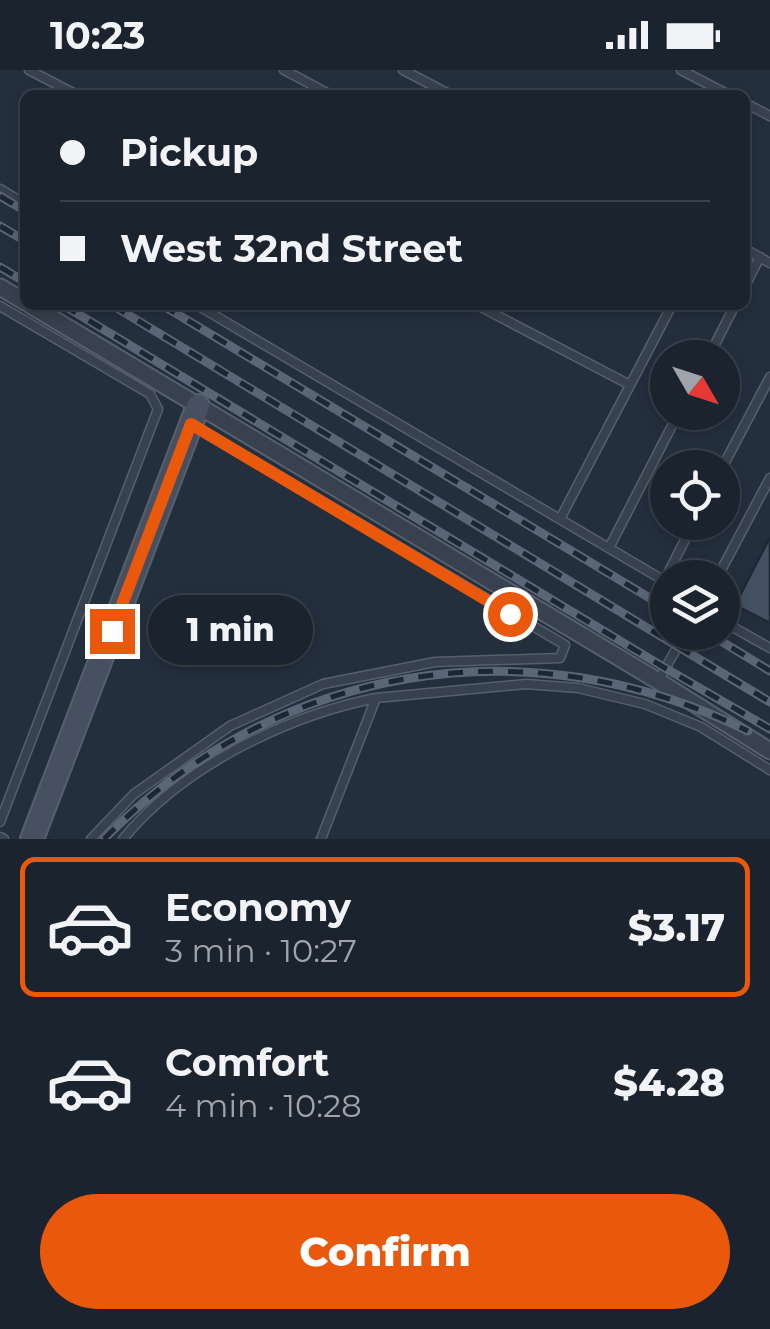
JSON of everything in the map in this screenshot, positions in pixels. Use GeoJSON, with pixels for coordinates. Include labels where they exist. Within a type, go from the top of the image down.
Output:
{"type":"FeatureCollection","features":[{"type":"Feature","properties":{"kind":"street"},"geometry":{"type":"LineString","coordinates":[[36,310],[195,415],[658,681],[770,751]]}},
{"type":"Feature","properties":{"kind":"street"},"geometry":{"type":"LineString","coordinates":[[32,839],[195,415]]}},
{"type":"Feature","properties":{"kind":"lane"},"geometry":{"type":"LineString","coordinates":[[29,70],[67,90]]}},
{"type":"Feature","properties":{"kind":"lane"},"geometry":{"type":"LineString","coordinates":[[284,70],[322,90]]}},
{"type":"Feature","properties":{"kind":"lane"},"geometry":{"type":"LineString","coordinates":[[403,70],[441,90]]}},
{"type":"Feature","properties":{"kind":"lane"},"geometry":{"type":"LineString","coordinates":[[681,70],[719,90]]}},
{"type":"Feature","properties":{"kind":"lane"},"geometry":{"type":"LineString","coordinates":[[750,252],[770,262]]}},
{"type":"Feature","properties":{"kind":"lane"},"geometry":{"type":"LineString","coordinates":[[750,276],[760,257]]}},
{"type":"Feature","properties":{"kind":"lane"},"geometry":{"type":"LineString","coordinates":[[0,306],[150,394],[158,408],[0,822]]}},
{"type":"Feature","properties":{"kind":"lane"},"geometry":{"type":"LineString","coordinates":[[205,310],[650,572]]}},
{"type":"Feature","properties":{"kind":"lane"},"geometry":{"type":"LineString","coordinates":[[487,310],[630,385]]}},
{"type":"Feature","properties":{"kind":"lane"},"geometry":{"type":"LineString","coordinates":[[560,519],[669,310]]}},
{"type":"Feature","properties":{"kind":"lane"},"geometry":{"type":"LineString","coordinates":[[717,340],[732,310]]}},
{"type":"Feature","properties":{"kind":"lane"},"geometry":{"type":"LineString","coordinates":[[731,450],[770,377]]}},
{"type":"Feature","properties":{"kind":"lane"},"geometry":{"type":"LineString","coordinates":[[91,839],[134,794],[230,726],[323,684],[435,662],[560,658],[564,646],[258,465],[195,415]]}},
{"type":"Feature","properties":{"kind":"lane"},"geometry":{"type":"LineString","coordinates":[[609,548],[670,430]]}},
{"type":"Feature","properties":{"kind":"lane"},"geometry":{"type":"LineString","coordinates":[[727,560],[770,478]]}},
{"type":"Feature","properties":{"kind":"lane"},"geometry":{"type":"LineString","coordinates":[[740,632],[770,648]]}},
{"type":"Feature","properties":{"kind":"lane"},"geometry":{"type":"LineString","coordinates":[[658,681],[676,650]]}},
{"type":"Feature","properties":{"kind":"lane"},"geometry":{"type":"LineString","coordinates":[[123,839],[143,814],[205,768],[270,732],[343,704],[376,698],[526,684],[578,688],[645,704],[700,727],[770,770]]}},
{"type":"Feature","properties":{"kind":"lane"},"geometry":{"type":"LineString","coordinates":[[321,839],[376,698]]}},
{"type":"Feature","properties":{"kind":"building"},"geometry":{"type":"Polygon","coordinates":[[[770,537],[770,623],[740,608],[740,595],[770,537]]]}},
{"type":"Feature","properties":{"kind":"railway"},"geometry":{"type":"LineString","coordinates":[[0,196],[20,208]]}},
{"type":"Feature","properties":{"kind":"railway"},"geometry":{"type":"LineString","coordinates":[[0,226],[20,238]]}},
{"type":"Feature","properties":{"kind":"railway"},"geometry":{"type":"LineString","coordinates":[[0,267],[20,279]]}},
{"type":"Feature","properties":{"kind":"railway"},"geometry":{"type":"LineString","coordinates":[[71,310],[770,729]]}},
{"type":"Feature","properties":{"kind":"railway"},"geometry":{"type":"LineString","coordinates":[[120,310],[770,702]]}},
{"type":"Feature","properties":{"kind":"railway"},"geometry":{"type":"LineString","coordinates":[[170,310],[650,598]]}},
{"type":"Feature","properties":{"kind":"railway"},"geometry":{"type":"LineString","coordinates":[[736,650],[770,671]]}},
{"type":"Feature","properties":{"kind":"railway"},"geometry":{"type":"LineString","coordinates":[[104,839],[172,779],[246,733],[326,699],[408,678],[493,671],[579,678],[665,697],[748,731]]}},
{"type":"Feature","properties":{"kind":"route"},"geometry":{"type":"LineString","coordinates":[[112,631],[191,424],[510,614]]}}]}
